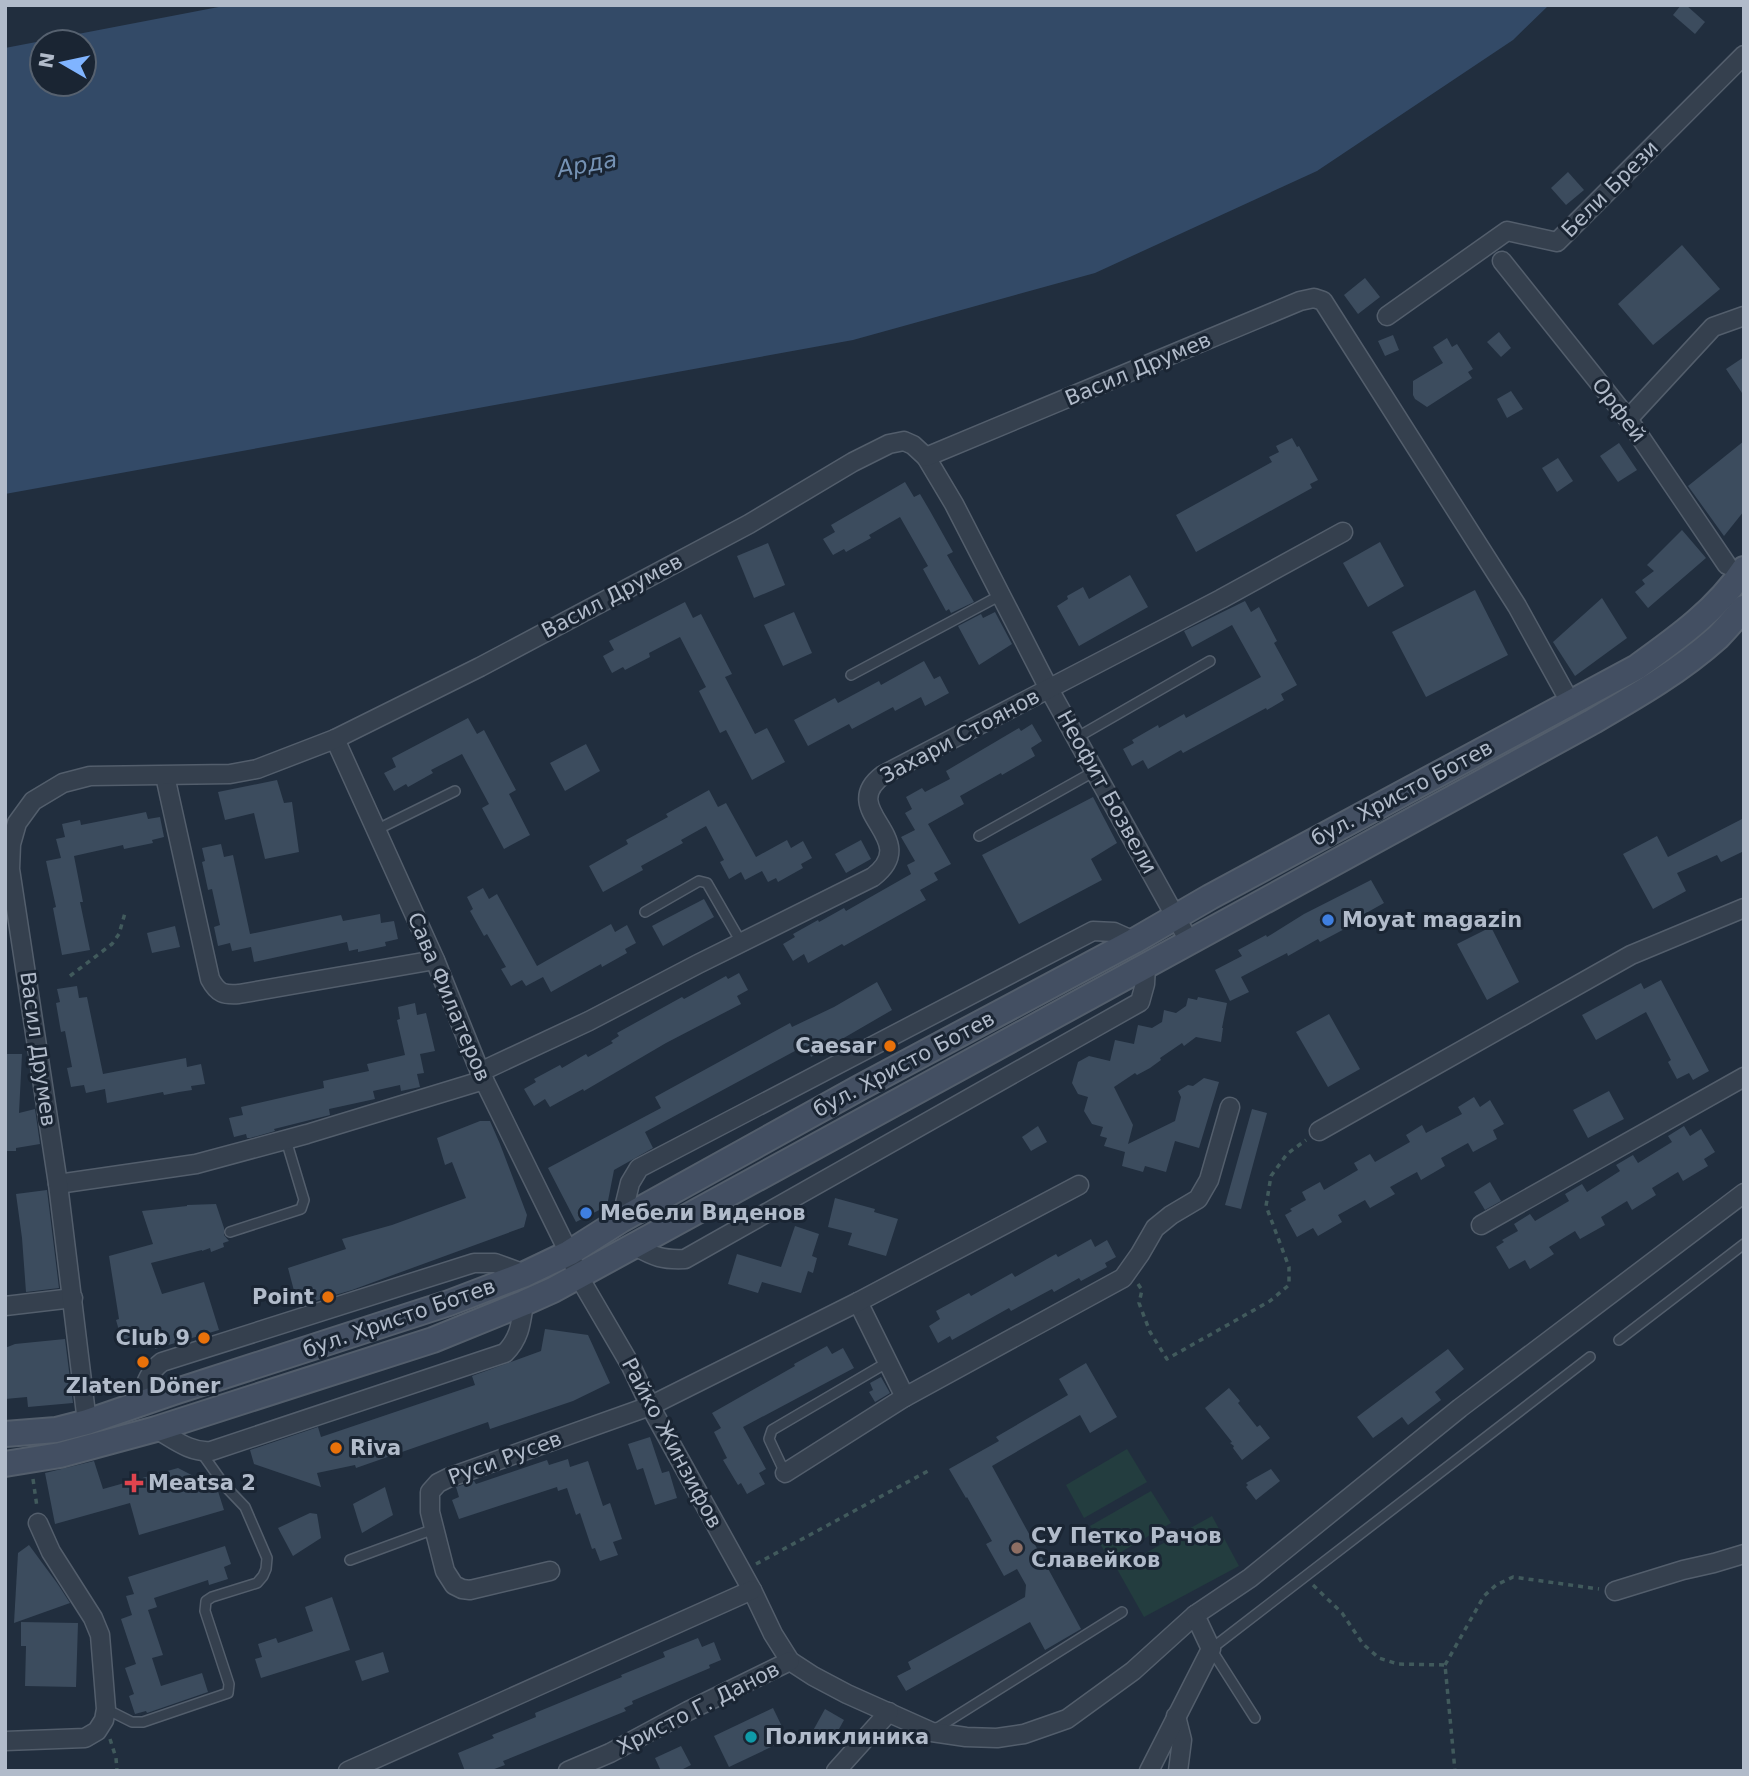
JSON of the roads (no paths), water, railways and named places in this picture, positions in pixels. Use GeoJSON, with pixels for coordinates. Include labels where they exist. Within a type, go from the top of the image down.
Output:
{"type":"FeatureCollection","features":[{"type":"Feature","properties":{"kind":"main road","name":"бул. Христо Ботев"},"geometry":{"type":"LineString","coordinates":[[5,1434],[56,1430],[88,1423],[449,1303],[525,1274],[569,1252],[621,1220],[859,1088],[1134,942],[1176,916],[1637,667],[1686,632],[1736,581],[1736,567]]}},
{"type":"Feature","properties":{"kind":"main road","name":"бул. Христо Ботев"},"geometry":{"type":"LineString","coordinates":[[5,1464],[60,1455],[156,1429],[433,1340],[579,1277],[1590,723],[1687,663],[1720,635],[1744,608]]}},
{"type":"Feature","properties":{"kind":"street","name":"Бели Брези"},"geometry":{"type":"LineString","coordinates":[[1387,316],[1507,230],[1557,242],[1744,55]]}},
{"type":"Feature","properties":{"kind":"street","name":"Орфей"},"geometry":{"type":"LineString","coordinates":[[1502,261],[1628,419],[1736,567]]}},
{"type":"Feature","properties":{"kind":"street","name":"Васил Друмев"},"geometry":{"type":"LineString","coordinates":[[88,1423],[58,1184],[8,871],[17,823],[33,801],[63,783],[90,776],[230,774],[257,769],[335,739],[480,667],[749,524],[853,462],[889,444],[904,441],[926,457],[1300,301],[1314,298],[1323,301],[1517,606],[1570,702]]}},
{"type":"Feature","properties":{"kind":"street"},"geometry":{"type":"LineString","coordinates":[[1628,419],[1713,327],[1744,316]]}},
{"type":"Feature","properties":{"kind":"street","name":"Неофит Бозвели"},"geometry":{"type":"LineString","coordinates":[[926,457],[954,504],[1049,689],[1189,941]]}},
{"type":"Feature","properties":{"kind":"street","name":"Захари Стоянов"},"geometry":{"type":"LineString","coordinates":[[58,1184],[196,1164],[286,1140],[482,1076],[873,877],[884,868],[889,858],[889,848],[869,804],[868,793],[873,782],[1343,532]]}},
{"type":"Feature","properties":{"kind":"street","name":"Сава Филатеров"},"geometry":{"type":"LineString","coordinates":[[335,739],[435,960],[482,1076],[569,1252]]}},
{"type":"Feature","properties":{"kind":"street"},"geometry":{"type":"LineString","coordinates":[[165,776],[210,979],[222,993],[239,994],[435,960]]}},
{"type":"Feature","properties":{"kind":"street"},"geometry":{"type":"LineString","coordinates":[[1319,1131],[1631,955],[1744,908]]}},
{"type":"Feature","properties":{"kind":"street"},"geometry":{"type":"LineString","coordinates":[[621,1220],[630,1183],[639,1168],[1093,931],[1114,932],[1134,942]]}},
{"type":"Feature","properties":{"kind":"street"},"geometry":{"type":"LineString","coordinates":[[635,1246],[648,1254],[667,1259],[685,1259],[1139,1002],[1145,984],[1146,966]]}},
{"type":"Feature","properties":{"kind":"street"},"geometry":{"type":"LineString","coordinates":[[1481,1225],[1744,1077]]}},
{"type":"Feature","properties":{"kind":"street"},"geometry":{"type":"LineString","coordinates":[[785,1473],[905,1397],[1123,1278],[1155,1228],[1171,1214],[1198,1199],[1209,1180],[1230,1107]]}},
{"type":"Feature","properties":{"kind":"street","name":"Руси Русев"},"geometry":{"type":"LineString","coordinates":[[550,1571],[470,1590],[454,1585],[445,1572],[430,1512],[430,1492],[438,1483],[448,1478],[650,1406],[858,1302],[1079,1185]]}},
{"type":"Feature","properties":{"kind":"street"},"geometry":{"type":"LineString","coordinates":[[790,1661],[847,1694],[932,1732],[997,1738],[1024,1734],[1068,1719],[1133,1671],[1195,1615],[1250,1578],[1460,1408],[1744,1193]]}},
{"type":"Feature","properties":{"kind":"street","name":"Райко Жинзифов"},"geometry":{"type":"LineString","coordinates":[[569,1252],[579,1277],[631,1366],[650,1406],[790,1661]]}},
{"type":"Feature","properties":{"kind":"street"},"geometry":{"type":"LineString","coordinates":[[5,1306],[73,1298]]}},
{"type":"Feature","properties":{"kind":"street"},"geometry":{"type":"LineString","coordinates":[[858,1302],[905,1397]]}},
{"type":"Feature","properties":{"kind":"street"},"geometry":{"type":"LineString","coordinates":[[156,1429],[190,1449],[211,1451],[505,1353],[513,1345],[519,1332],[524,1303]]}},
{"type":"Feature","properties":{"kind":"street"},"geometry":{"type":"LineString","coordinates":[[5,1741],[85,1738],[97,1731],[105,1715],[100,1635],[93,1618],[51,1552],[38,1523]]}},
{"type":"Feature","properties":{"kind":"street"},"geometry":{"type":"LineString","coordinates":[[1615,1591],[1744,1554]]}},
{"type":"Feature","properties":{"kind":"street"},"geometry":{"type":"LineString","coordinates":[[348,1771],[751,1590]]}},
{"type":"Feature","properties":{"kind":"street"},"geometry":{"type":"LineString","coordinates":[[1149,1771],[1210,1649],[1195,1615]]}},
{"type":"Feature","properties":{"kind":"street","name":"Христо Г. Данов"},"geometry":{"type":"LineString","coordinates":[[568,1771],[611,1762],[688,1712],[790,1661]]}},
{"type":"Feature","properties":{"kind":"street"},"geometry":{"type":"LineString","coordinates":[[836,1771],[889,1712]]}},
{"type":"Feature","properties":{"kind":"street"},"geometry":{"type":"LineString","coordinates":[[1176,1716],[1182,1740],[1178,1771]]}},
{"type":"Feature","properties":{"kind":"lane"},"geometry":{"type":"LineString","coordinates":[[851,675],[1001,595]]}},
{"type":"Feature","properties":{"kind":"lane"},"geometry":{"type":"LineString","coordinates":[[1076,737],[1210,661]]}},
{"type":"Feature","properties":{"kind":"lane"},"geometry":{"type":"LineString","coordinates":[[979,836],[1095,771]]}},
{"type":"Feature","properties":{"kind":"lane"},"geometry":{"type":"LineString","coordinates":[[376,830],[455,790]]}},
{"type":"Feature","properties":{"kind":"lane"},"geometry":{"type":"LineString","coordinates":[[645,912],[699,881],[707,883],[741,943]]}},
{"type":"Feature","properties":{"kind":"lane"},"geometry":{"type":"LineString","coordinates":[[230,1232],[301,1209],[304,1200],[286,1140]]}},
{"type":"Feature","properties":{"kind":"lane"},"geometry":{"type":"LineString","coordinates":[[1619,1340],[1744,1244]]}},
{"type":"Feature","properties":{"kind":"lane"},"geometry":{"type":"LineString","coordinates":[[1255,1718],[1210,1649],[1590,1357]]}},
{"type":"Feature","properties":{"kind":"lane"},"geometry":{"type":"LineString","coordinates":[[785,1473],[769,1439],[772,1430],[888,1362]]}},
{"type":"Feature","properties":{"kind":"lane"},"geometry":{"type":"LineString","coordinates":[[105,1715],[143,1722],[228,1693],[229,1684],[205,1611],[206,1601],[257,1583],[266,1569],[267,1558],[245,1507],[225,1486],[201,1452]]}},
{"type":"Feature","properties":{"kind":"lane"},"geometry":{"type":"LineString","coordinates":[[350,1560],[434,1529]]}},
{"type":"Feature","properties":{"kind":"lane"},"geometry":{"type":"LineString","coordinates":[[932,1732],[1122,1612]]}},
{"type":"Feature","properties":{"kind":"water","name":"Арда"},"geometry":{"type":"Polygon","coordinates":[[[229,5],[1549,5],[1513,40],[1317,171],[1095,273],[853,340],[5,494],[5,48],[28,44],[28,98],[98,98],[98,30],[229,5]]]}},
{"type":"Feature","properties":{"kind":"place","name":"Moyat magazin"},"geometry":{"type":"Point","coordinates":[1328,920]}},
{"type":"Feature","properties":{"kind":"place","name":"Caesar"},"geometry":{"type":"Point","coordinates":[890,1046]}},
{"type":"Feature","properties":{"kind":"place","name":"Мебели Виденов"},"geometry":{"type":"Point","coordinates":[586,1213]}},
{"type":"Feature","properties":{"kind":"place","name":"Point"},"geometry":{"type":"Point","coordinates":[328,1297]}},
{"type":"Feature","properties":{"kind":"place","name":"Club 9"},"geometry":{"type":"Point","coordinates":[204,1338]}},
{"type":"Feature","properties":{"kind":"place","name":"Zlaten Döner"},"geometry":{"type":"Point","coordinates":[143,1362]}},
{"type":"Feature","properties":{"kind":"place","name":"Riva"},"geometry":{"type":"Point","coordinates":[336,1448]}},
{"type":"Feature","properties":{"kind":"place","name":"Meatsa 2"},"geometry":{"type":"Point","coordinates":[134,1483]}},
{"type":"Feature","properties":{"kind":"place","name":"СУ Петко Рачов Славейков"},"geometry":{"type":"Point","coordinates":[1017,1548]}},
{"type":"Feature","properties":{"kind":"place","name":"Поликлиника"},"geometry":{"type":"Point","coordinates":[751,1737]}}]}
